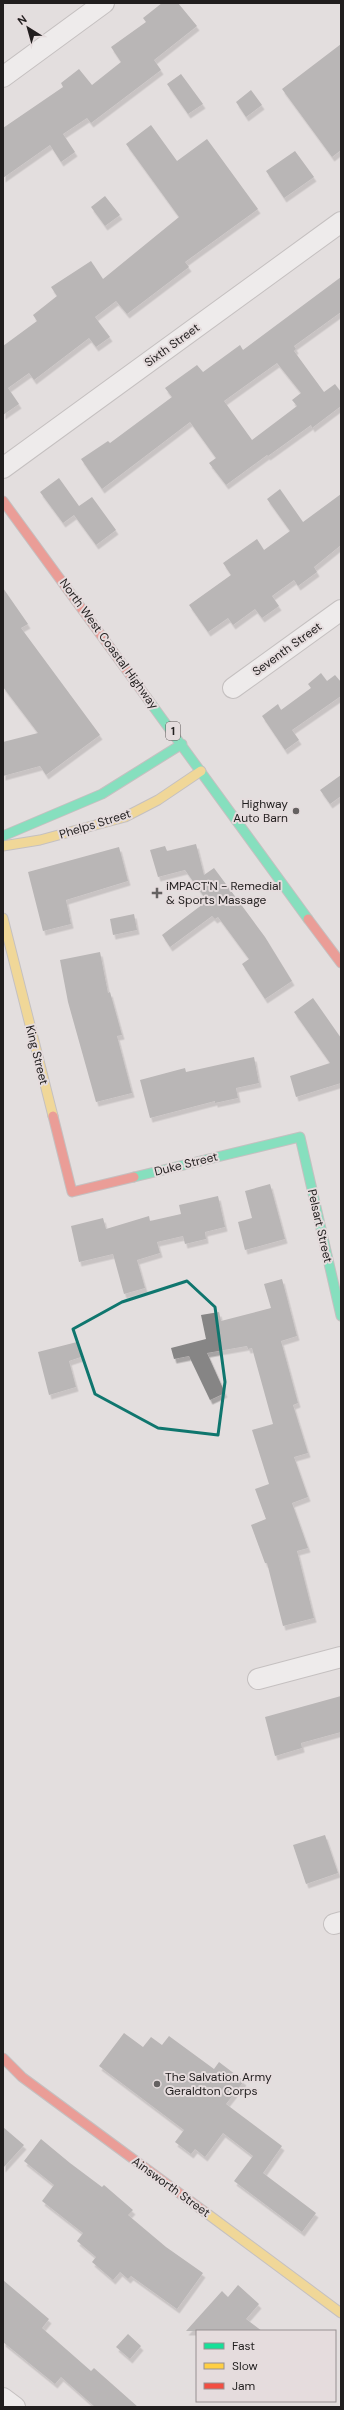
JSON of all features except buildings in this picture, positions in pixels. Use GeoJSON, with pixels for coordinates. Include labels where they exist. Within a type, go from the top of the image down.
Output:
{"type":"FeatureCollection","features":[{"type":"Feature","properties":{"kind":"main road","name":"North West Coastal Highway"},"geometry":{"type":"LineString","coordinates":[[3,501],[341,963]]}},
{"type":"Feature","properties":{"kind":"main road","name":"Phelps Street"},"geometry":{"type":"LineString","coordinates":[[3,836],[22,825],[74,807],[123,782],[182,744]]}},
{"type":"Feature","properties":{"kind":"main road","name":"Phelps Street"},"geometry":{"type":"LineString","coordinates":[[3,846],[40,840],[125,817],[158,800],[201,772]]}},
{"type":"Feature","properties":{"kind":"main road","name":"King Street"},"geometry":{"type":"LineString","coordinates":[[3,918],[72,1192]]}},
{"type":"Feature","properties":{"kind":"main road","name":"Duke Street"},"geometry":{"type":"LineString","coordinates":[[72,1192],[300,1137]]}},
{"type":"Feature","properties":{"kind":"main road","name":"Pelsart Street"},"geometry":{"type":"LineString","coordinates":[[300,1137],[341,1316]]}},
{"type":"Feature","properties":{"kind":"main road","name":"Ainsworth Street"},"geometry":{"type":"LineString","coordinates":[[3,2058],[22,2077],[341,2313]]}},
{"type":"Feature","properties":{"kind":"street"},"geometry":{"type":"LineString","coordinates":[[3,77],[104,3]]}},
{"type":"Feature","properties":{"kind":"street","name":"Sixth Street"},"geometry":{"type":"LineString","coordinates":[[3,468],[341,222]]}},
{"type":"Feature","properties":{"kind":"street","name":"Seventh Street"},"geometry":{"type":"LineString","coordinates":[[233,688],[341,610]]}},
{"type":"Feature","properties":{"kind":"street"},"geometry":{"type":"LineString","coordinates":[[258,1679],[341,1657]]}},
{"type":"Feature","properties":{"kind":"street"},"geometry":{"type":"LineString","coordinates":[[3,2398],[15,2407]]}},
{"type":"Feature","properties":{"kind":"highlighted area"},"geometry":{"type":"Polygon","coordinates":[[[187,1281],[215,1307],[225,1382],[218,1435],[158,1428],[95,1394],[73,1329],[122,1302],[187,1281]]]}},
{"type":"Feature","properties":{"kind":"traffic: fast"},"geometry":{"type":"LineString","coordinates":[[147,698],[308,919]]}},
{"type":"Feature","properties":{"kind":"traffic: fast"},"geometry":{"type":"LineString","coordinates":[[3,836],[102,794],[182,744]]}},
{"type":"Feature","properties":{"kind":"traffic: fast"},"geometry":{"type":"LineString","coordinates":[[134,1177],[300,1137],[341,1316]]}},
{"type":"Feature","properties":{"kind":"traffic: slow"},"geometry":{"type":"LineString","coordinates":[[3,846],[40,840],[125,817],[158,800],[201,771]]}},
{"type":"Feature","properties":{"kind":"traffic: slow"},"geometry":{"type":"LineString","coordinates":[[3,918],[53,1116]]}},
{"type":"Feature","properties":{"kind":"traffic: slow"},"geometry":{"type":"LineString","coordinates":[[205,2212],[341,2313]]}},
{"type":"Feature","properties":{"kind":"traffic: jam"},"geometry":{"type":"LineString","coordinates":[[3,501],[147,698]]}},
{"type":"Feature","properties":{"kind":"traffic: jam"},"geometry":{"type":"LineString","coordinates":[[308,919],[341,963]]}},
{"type":"Feature","properties":{"kind":"traffic: jam"},"geometry":{"type":"LineString","coordinates":[[53,1116],[72,1192],[134,1177]]}},
{"type":"Feature","properties":{"kind":"traffic: jam"},"geometry":{"type":"LineString","coordinates":[[3,2058],[22,2077],[205,2212]]}},
{"type":"Feature","properties":{"kind":"place","name":"Highway Auto Barn"},"geometry":{"type":"Point","coordinates":[296,811]}},
{"type":"Feature","properties":{"kind":"place","name":"iMPACT'N - Remedial & Sports Massage"},"geometry":{"type":"Point","coordinates":[157,893]}},
{"type":"Feature","properties":{"kind":"place","name":"The Salvation Army Geraldton Corps"},"geometry":{"type":"Point","coordinates":[157,2084]}}]}
